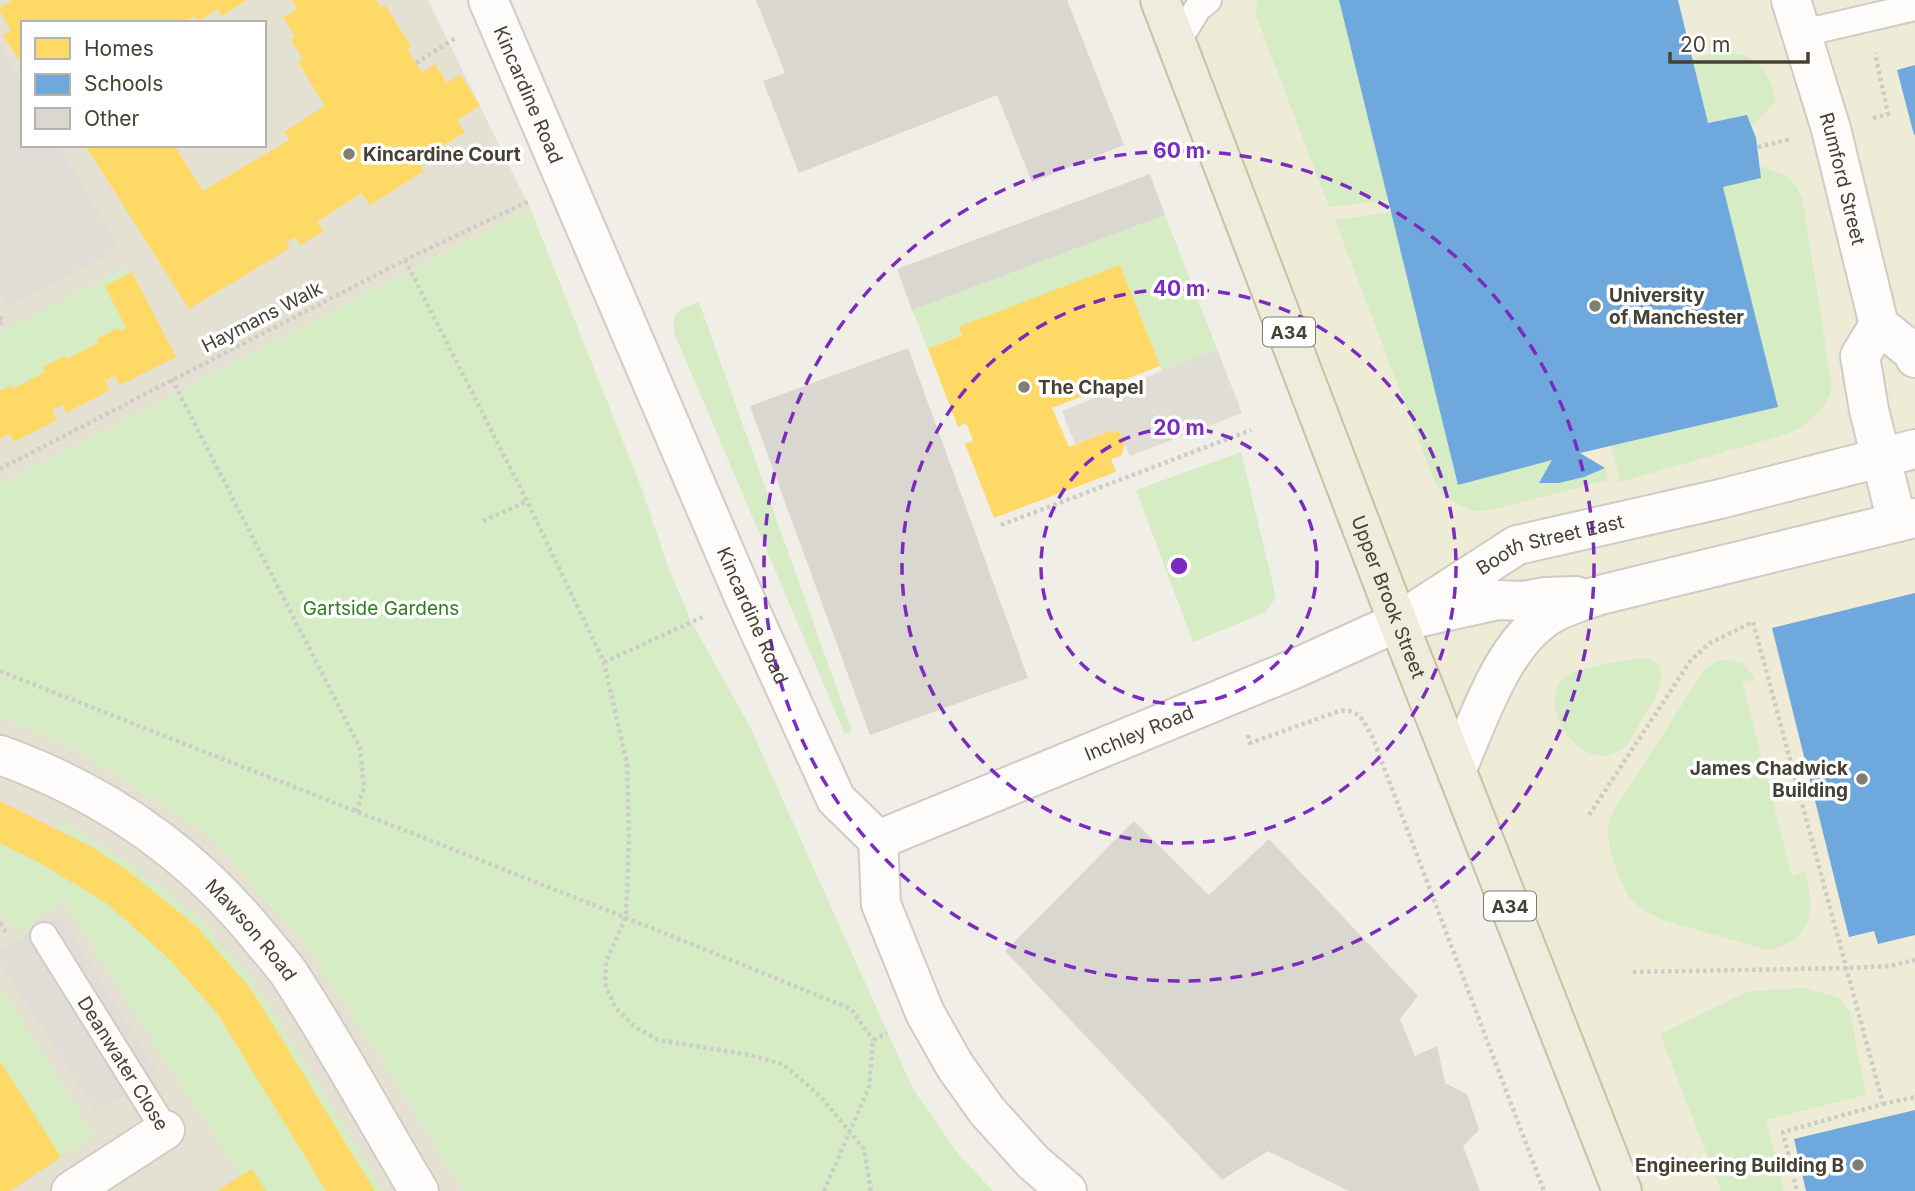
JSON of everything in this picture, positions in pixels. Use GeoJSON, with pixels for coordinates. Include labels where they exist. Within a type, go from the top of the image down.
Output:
{"type":"FeatureCollection","features":[{"type":"Feature","properties":{"kind":"highway","name":"Upper Brook Street"},"geometry":{"type":"LineString","coordinates":[[1160,0],[1398,622],[1622,1191]]}},
{"type":"Feature","properties":{"kind":"street","name":"Kincardine Road"},"geometry":{"type":"LineString","coordinates":[[488,0],[744,597],[836,799],[878,840]]}},
{"type":"Feature","properties":{"kind":"street","name":"Rumford Street"},"geometry":{"type":"LineString","coordinates":[[1797,17],[1831,129],[1879,326]]}},
{"type":"Feature","properties":{"kind":"street"},"geometry":{"type":"LineString","coordinates":[[1906,520],[1898,454],[1860,356],[1879,326],[1914,353],[1915,358]]}},
{"type":"Feature","properties":{"kind":"street","name":"Booth Street East"},"geometry":{"type":"LineString","coordinates":[[1398,622],[1517,545],[1720,499],[1898,454]]}},
{"type":"Feature","properties":{"kind":"street","name":"Booth Street East"},"geometry":{"type":"LineString","coordinates":[[1457,769],[1515,647],[1536,625],[1555,612],[1600,595],[1906,520]]}},
{"type":"Feature","properties":{"kind":"street","name":"Booth Street East"},"geometry":{"type":"LineString","coordinates":[[1398,622],[1498,600],[1523,601],[1545,597],[1600,595]]}},
{"type":"Feature","properties":{"kind":"street","name":"Inchley Road"},"geometry":{"type":"LineString","coordinates":[[878,840],[1294,669],[1398,622]]}},
{"type":"Feature","properties":{"kind":"street","name":"Mawson Road"},"geometry":{"type":"LineString","coordinates":[[0,755],[37,768],[84,790],[141,826],[207,879],[247,921],[287,971],[419,1191]]}},
{"type":"Feature","properties":{"kind":"street"},"geometry":{"type":"LineString","coordinates":[[878,840],[881,904],[925,1013],[955,1066],[987,1111],[1033,1162],[1067,1191]]}},
{"type":"Feature","properties":{"kind":"street","name":"Deanwater Close"},"geometry":{"type":"LineString","coordinates":[[71,1191],[165,1130]]}},
{"type":"Feature","properties":{"kind":"lane"},"geometry":{"type":"LineString","coordinates":[[1177,42],[1198,8],[1208,0]]}},
{"type":"Feature","properties":{"kind":"lane"},"geometry":{"type":"LineString","coordinates":[[1797,17],[1915,7]]}},
{"type":"Feature","properties":{"kind":"lane","name":"Deanwater Close"},"geometry":{"type":"LineString","coordinates":[[44,936],[165,1130]]}},
{"type":"Feature","properties":{"kind":"path"},"geometry":{"type":"LineString","coordinates":[[416,63],[463,34]]}},
{"type":"Feature","properties":{"kind":"path"},"geometry":{"type":"LineString","coordinates":[[1871,118],[1888,114],[1873,41]]}},
{"type":"Feature","properties":{"kind":"path"},"geometry":{"type":"LineString","coordinates":[[1758,147],[1791,138]]}},
{"type":"Feature","properties":{"kind":"path","name":"Haymans Walk"},"geometry":{"type":"LineString","coordinates":[[0,469],[405,260],[532,200]]}},
{"type":"Feature","properties":{"kind":"path"},"geometry":{"type":"LineString","coordinates":[[405,260],[527,501],[604,662],[627,764],[629,838],[626,916],[606,962],[606,983],[615,1007],[635,1027],[659,1040],[749,1055],[783,1064],[821,1097],[864,1149],[871,1191]]}},
{"type":"Feature","properties":{"kind":"path"},"geometry":{"type":"LineString","coordinates":[[0,317],[3,322],[0,324]]}},
{"type":"Feature","properties":{"kind":"path"},"geometry":{"type":"LineString","coordinates":[[172,379],[360,748],[363,788],[356,813]]}},
{"type":"Feature","properties":{"kind":"path"},"geometry":{"type":"LineString","coordinates":[[1001,525],[1251,430]]}},
{"type":"Feature","properties":{"kind":"path"},"geometry":{"type":"LineString","coordinates":[[483,521],[527,501]]}},
{"type":"Feature","properties":{"kind":"path"},"geometry":{"type":"LineString","coordinates":[[604,662],[744,597]]}},
{"type":"Feature","properties":{"kind":"path"},"geometry":{"type":"LineString","coordinates":[[1589,815],[1691,660],[1710,643],[1753,622],[1883,1104]]}},
{"type":"Feature","properties":{"kind":"path"},"geometry":{"type":"LineString","coordinates":[[0,671],[356,813],[626,916],[851,1009],[873,1040],[869,1087],[824,1191]]}},
{"type":"Feature","properties":{"kind":"path"},"geometry":{"type":"LineString","coordinates":[[1250,743],[1339,711],[1349,709],[1360,715],[1372,736],[1544,1191]]}},
{"type":"Feature","properties":{"kind":"path"},"geometry":{"type":"LineString","coordinates":[[1633,972],[1848,968],[1890,966],[1915,960]]}},
{"type":"Feature","properties":{"kind":"path"},"geometry":{"type":"LineString","coordinates":[[873,1040],[925,1013]]}},
{"type":"Feature","properties":{"kind":"path"},"geometry":{"type":"LineString","coordinates":[[1797,1191],[1783,1132],[1915,1097]]}},
{"type":"Feature","properties":{"kind":"shaded area"},"geometry":{"type":"Polygon","coordinates":[[[0,0],[428,0],[530,208],[0,485],[0,0]]]}},
{"type":"Feature","properties":{"kind":"shaded area","name":"University of Manchester"},"geometry":{"type":"Polygon","coordinates":[[[1159,0],[1915,0],[1915,1191],[1620,1191],[1159,0]]]}},
{"type":"Feature","properties":{"kind":"shaded area"},"geometry":{"type":"Polygon","coordinates":[[[0,46],[21,81],[21,147],[60,147],[120,248],[7,308],[0,296],[0,46]]]}},
{"type":"Feature","properties":{"kind":"shaded area"},"geometry":{"type":"Polygon","coordinates":[[[1217,349],[1242,413],[1130,456],[1120,433],[1112,430],[1075,444],[1062,411],[1217,349]]]}},
{"type":"Feature","properties":{"kind":"shaded area"},"geometry":{"type":"Polygon","coordinates":[[[0,716],[79,751],[208,835],[301,939],[383,1061],[463,1191],[0,1191],[0,716]]]}},
{"type":"Feature","properties":{"kind":"shaded area"},"geometry":{"type":"Polygon","coordinates":[[[59,914],[158,1073],[97,1113],[0,963],[0,951],[59,914]]]}},
{"type":"Feature","properties":{"kind":"green space"},"geometry":{"type":"Polygon","coordinates":[[[1258,0],[1339,0],[1388,200],[1329,207],[1255,13],[1258,0]]]}},
{"type":"Feature","properties":{"kind":"green space"},"geometry":{"type":"Polygon","coordinates":[[[1729,52],[1749,58],[1762,67],[1773,90],[1776,101],[1752,126],[1747,115],[1708,123],[1693,60],[1700,56],[1729,52]]]}},
{"type":"Feature","properties":{"kind":"green space"},"geometry":{"type":"Polygon","coordinates":[[[1760,166],[1792,180],[1803,201],[1832,387],[1826,403],[1805,424],[1790,433],[1620,482],[1611,446],[1777,407],[1723,187],[1761,178],[1760,166]]]}},
{"type":"Feature","properties":{"kind":"green space","name":"Gartside Gardens"},"geometry":{"type":"Polygon","coordinates":[[[530,208],[640,484],[667,564],[691,621],[750,727],[913,1089],[959,1155],[993,1191],[463,1191],[383,1061],[301,939],[208,835],[79,751],[0,716],[0,485],[530,208]]]}},
{"type":"Feature","properties":{"kind":"green space"},"geometry":{"type":"Polygon","coordinates":[[[1391,212],[1552,460],[1540,483],[1573,479],[1605,468],[1608,480],[1492,510],[1472,511],[1443,496],[1435,483],[1335,220],[1391,212]]]}},
{"type":"Feature","properties":{"kind":"green space"},"geometry":{"type":"Polygon","coordinates":[[[1165,215],[1217,349],[1162,371],[1120,265],[928,349],[912,310],[1165,215]]]}},
{"type":"Feature","properties":{"kind":"green space"},"geometry":{"type":"Polygon","coordinates":[[[128,266],[132,272],[105,287],[126,328],[120,331],[118,328],[97,339],[98,343],[67,359],[64,356],[43,367],[45,372],[13,389],[12,386],[0,391],[0,333],[128,266]]]}},
{"type":"Feature","properties":{"kind":"green space"},"geometry":{"type":"Polygon","coordinates":[[[699,302],[852,731],[845,734],[674,333],[674,319],[678,312],[699,302]]]}},
{"type":"Feature","properties":{"kind":"green space"},"geometry":{"type":"Polygon","coordinates":[[[1241,452],[1276,597],[1266,612],[1193,642],[1136,490],[1241,452]]]}},
{"type":"Feature","properties":{"kind":"green space"},"geometry":{"type":"Polygon","coordinates":[[[1648,658],[1659,665],[1660,686],[1629,743],[1606,755],[1590,753],[1576,745],[1557,717],[1554,700],[1558,686],[1575,671],[1648,658]]]}},
{"type":"Feature","properties":{"kind":"green space"},"geometry":{"type":"Polygon","coordinates":[[[1725,659],[1743,663],[1755,679],[1742,682],[1792,876],[1805,871],[1810,899],[1810,911],[1802,932],[1783,946],[1767,950],[1660,919],[1641,908],[1627,894],[1614,862],[1609,840],[1609,822],[1616,807],[1705,669],[1725,659]]]}},
{"type":"Feature","properties":{"kind":"green space"},"geometry":{"type":"Polygon","coordinates":[[[62,819],[131,864],[201,920],[255,984],[382,1191],[375,1191],[251,989],[196,926],[127,870],[57,828],[62,819]]]}},
{"type":"Feature","properties":{"kind":"green space"},"geometry":{"type":"Polygon","coordinates":[[[0,843],[105,902],[166,956],[217,1013],[326,1191],[266,1191],[240,1176],[63,901],[15,934],[0,912],[0,843]]]}},
{"type":"Feature","properties":{"kind":"green space"},"geometry":{"type":"Polygon","coordinates":[[[0,986],[95,1136],[61,1157],[0,1061],[0,986]]]}},
{"type":"Feature","properties":{"kind":"green space"},"geometry":{"type":"Polygon","coordinates":[[[1805,988],[1839,998],[1850,1012],[1866,1095],[1766,1120],[1784,1191],[1721,1191],[1660,1034],[1749,991],[1805,988]]]}},
{"type":"Feature","properties":{"kind":"building: Homes"},"geometry":{"type":"Polygon","coordinates":[[[12,0],[247,0],[222,16],[218,9],[198,21],[194,16],[186,21],[21,21],[21,63],[3,36],[11,30],[0,8],[12,0]]]}},
{"type":"Feature","properties":{"kind":"building: Homes","name":"Kincardine Court"},"geometry":{"type":"Polygon","coordinates":[[[291,0],[376,0],[381,8],[385,5],[411,46],[407,49],[422,73],[435,64],[447,83],[460,74],[480,106],[457,120],[465,132],[418,162],[424,171],[370,205],[362,193],[317,222],[324,231],[300,245],[295,237],[286,243],[290,248],[189,309],[86,147],[175,147],[203,191],[289,140],[284,132],[325,106],[298,62],[303,59],[291,40],[295,37],[283,17],[297,9],[291,0]]]}},
{"type":"Feature","properties":{"kind":"building: Homes","name":"The Chapel"},"geometry":{"type":"Polygon","coordinates":[[[1120,265],[1160,366],[1052,408],[1069,447],[1112,430],[1120,433],[1125,444],[1121,456],[1111,459],[1116,472],[994,518],[965,444],[973,440],[966,423],[958,427],[928,349],[962,335],[958,327],[1120,265]]]}},
{"type":"Feature","properties":{"kind":"building: Homes"},"geometry":{"type":"Polygon","coordinates":[[[132,272],[176,357],[120,385],[115,376],[105,381],[110,390],[66,413],[63,405],[52,410],[57,420],[14,442],[9,434],[0,439],[0,391],[12,385],[13,389],[45,372],[43,367],[65,356],[67,359],[98,343],[96,339],[118,328],[120,331],[126,328],[105,286],[132,272]]]}},
{"type":"Feature","properties":{"kind":"building: Homes"},"geometry":{"type":"Polygon","coordinates":[[[0,801],[90,846],[127,870],[196,926],[251,989],[375,1191],[326,1191],[217,1013],[166,956],[105,902],[0,843],[0,801]]]}},
{"type":"Feature","properties":{"kind":"building: Homes"},"geometry":{"type":"Polygon","coordinates":[[[0,1061],[61,1157],[10,1191],[0,1191],[0,1061]]]}},
{"type":"Feature","properties":{"kind":"building: Homes"},"geometry":{"type":"Polygon","coordinates":[[[252,1169],[266,1191],[217,1191],[240,1176],[252,1169]]]}},
{"type":"Feature","properties":{"kind":"building: Schools"},"geometry":{"type":"Polygon","coordinates":[[[1339,0],[1678,0],[1708,123],[1747,115],[1756,138],[1761,178],[1723,187],[1778,407],[1580,453],[1605,468],[1584,477],[1559,483],[1539,483],[1552,460],[1458,485],[1339,0]]]}},
{"type":"Feature","properties":{"kind":"building: Schools"},"geometry":{"type":"Polygon","coordinates":[[[1915,65],[1915,134],[1914,135],[1897,70],[1915,65]]]}},
{"type":"Feature","properties":{"kind":"building: Schools","name":"James Chadwick Building"},"geometry":{"type":"Polygon","coordinates":[[[1915,593],[1915,935],[1878,944],[1874,931],[1849,937],[1772,628],[1915,593]]]}},
{"type":"Feature","properties":{"kind":"building: Schools","name":"Engineering Building B"},"geometry":{"type":"Polygon","coordinates":[[[1915,1110],[1915,1191],[1806,1191],[1794,1139],[1915,1110]]]}},
{"type":"Feature","properties":{"kind":"building: Other"},"geometry":{"type":"Polygon","coordinates":[[[756,0],[1067,0],[1124,145],[1032,182],[997,95],[799,173],[763,81],[785,73],[756,0]]]}},
{"type":"Feature","properties":{"kind":"building: Other"},"geometry":{"type":"Polygon","coordinates":[[[1150,174],[1165,215],[912,310],[897,269],[1150,174]]]}},
{"type":"Feature","properties":{"kind":"building: Other"},"geometry":{"type":"Polygon","coordinates":[[[908,348],[1028,678],[870,735],[750,406],[908,348]]]}},
{"type":"Feature","properties":{"kind":"building: Other"},"geometry":{"type":"Polygon","coordinates":[[[1134,821],[1209,895],[1269,839],[1418,996],[1400,1019],[1415,1056],[1437,1046],[1445,1083],[1467,1094],[1479,1130],[1463,1146],[1480,1191],[1349,1191],[1268,1151],[1222,1180],[1005,951],[1134,821]]]}},
{"type":"Feature","properties":{"kind":"place","name":"Kincardine Court"},"geometry":{"type":"Point","coordinates":[349,154]}},
{"type":"Feature","properties":{"kind":"place","name":"University of Manchester"},"geometry":{"type":"Point","coordinates":[1595,306]}},
{"type":"Feature","properties":{"kind":"place","name":"The Chapel"},"geometry":{"type":"Point","coordinates":[1024,387]}},
{"type":"Feature","properties":{"kind":"place","name":"James Chadwick Building"},"geometry":{"type":"Point","coordinates":[1862,779]}},
{"type":"Feature","properties":{"kind":"place","name":"Engineering Building B"},"geometry":{"type":"Point","coordinates":[1858,1165]}}]}
